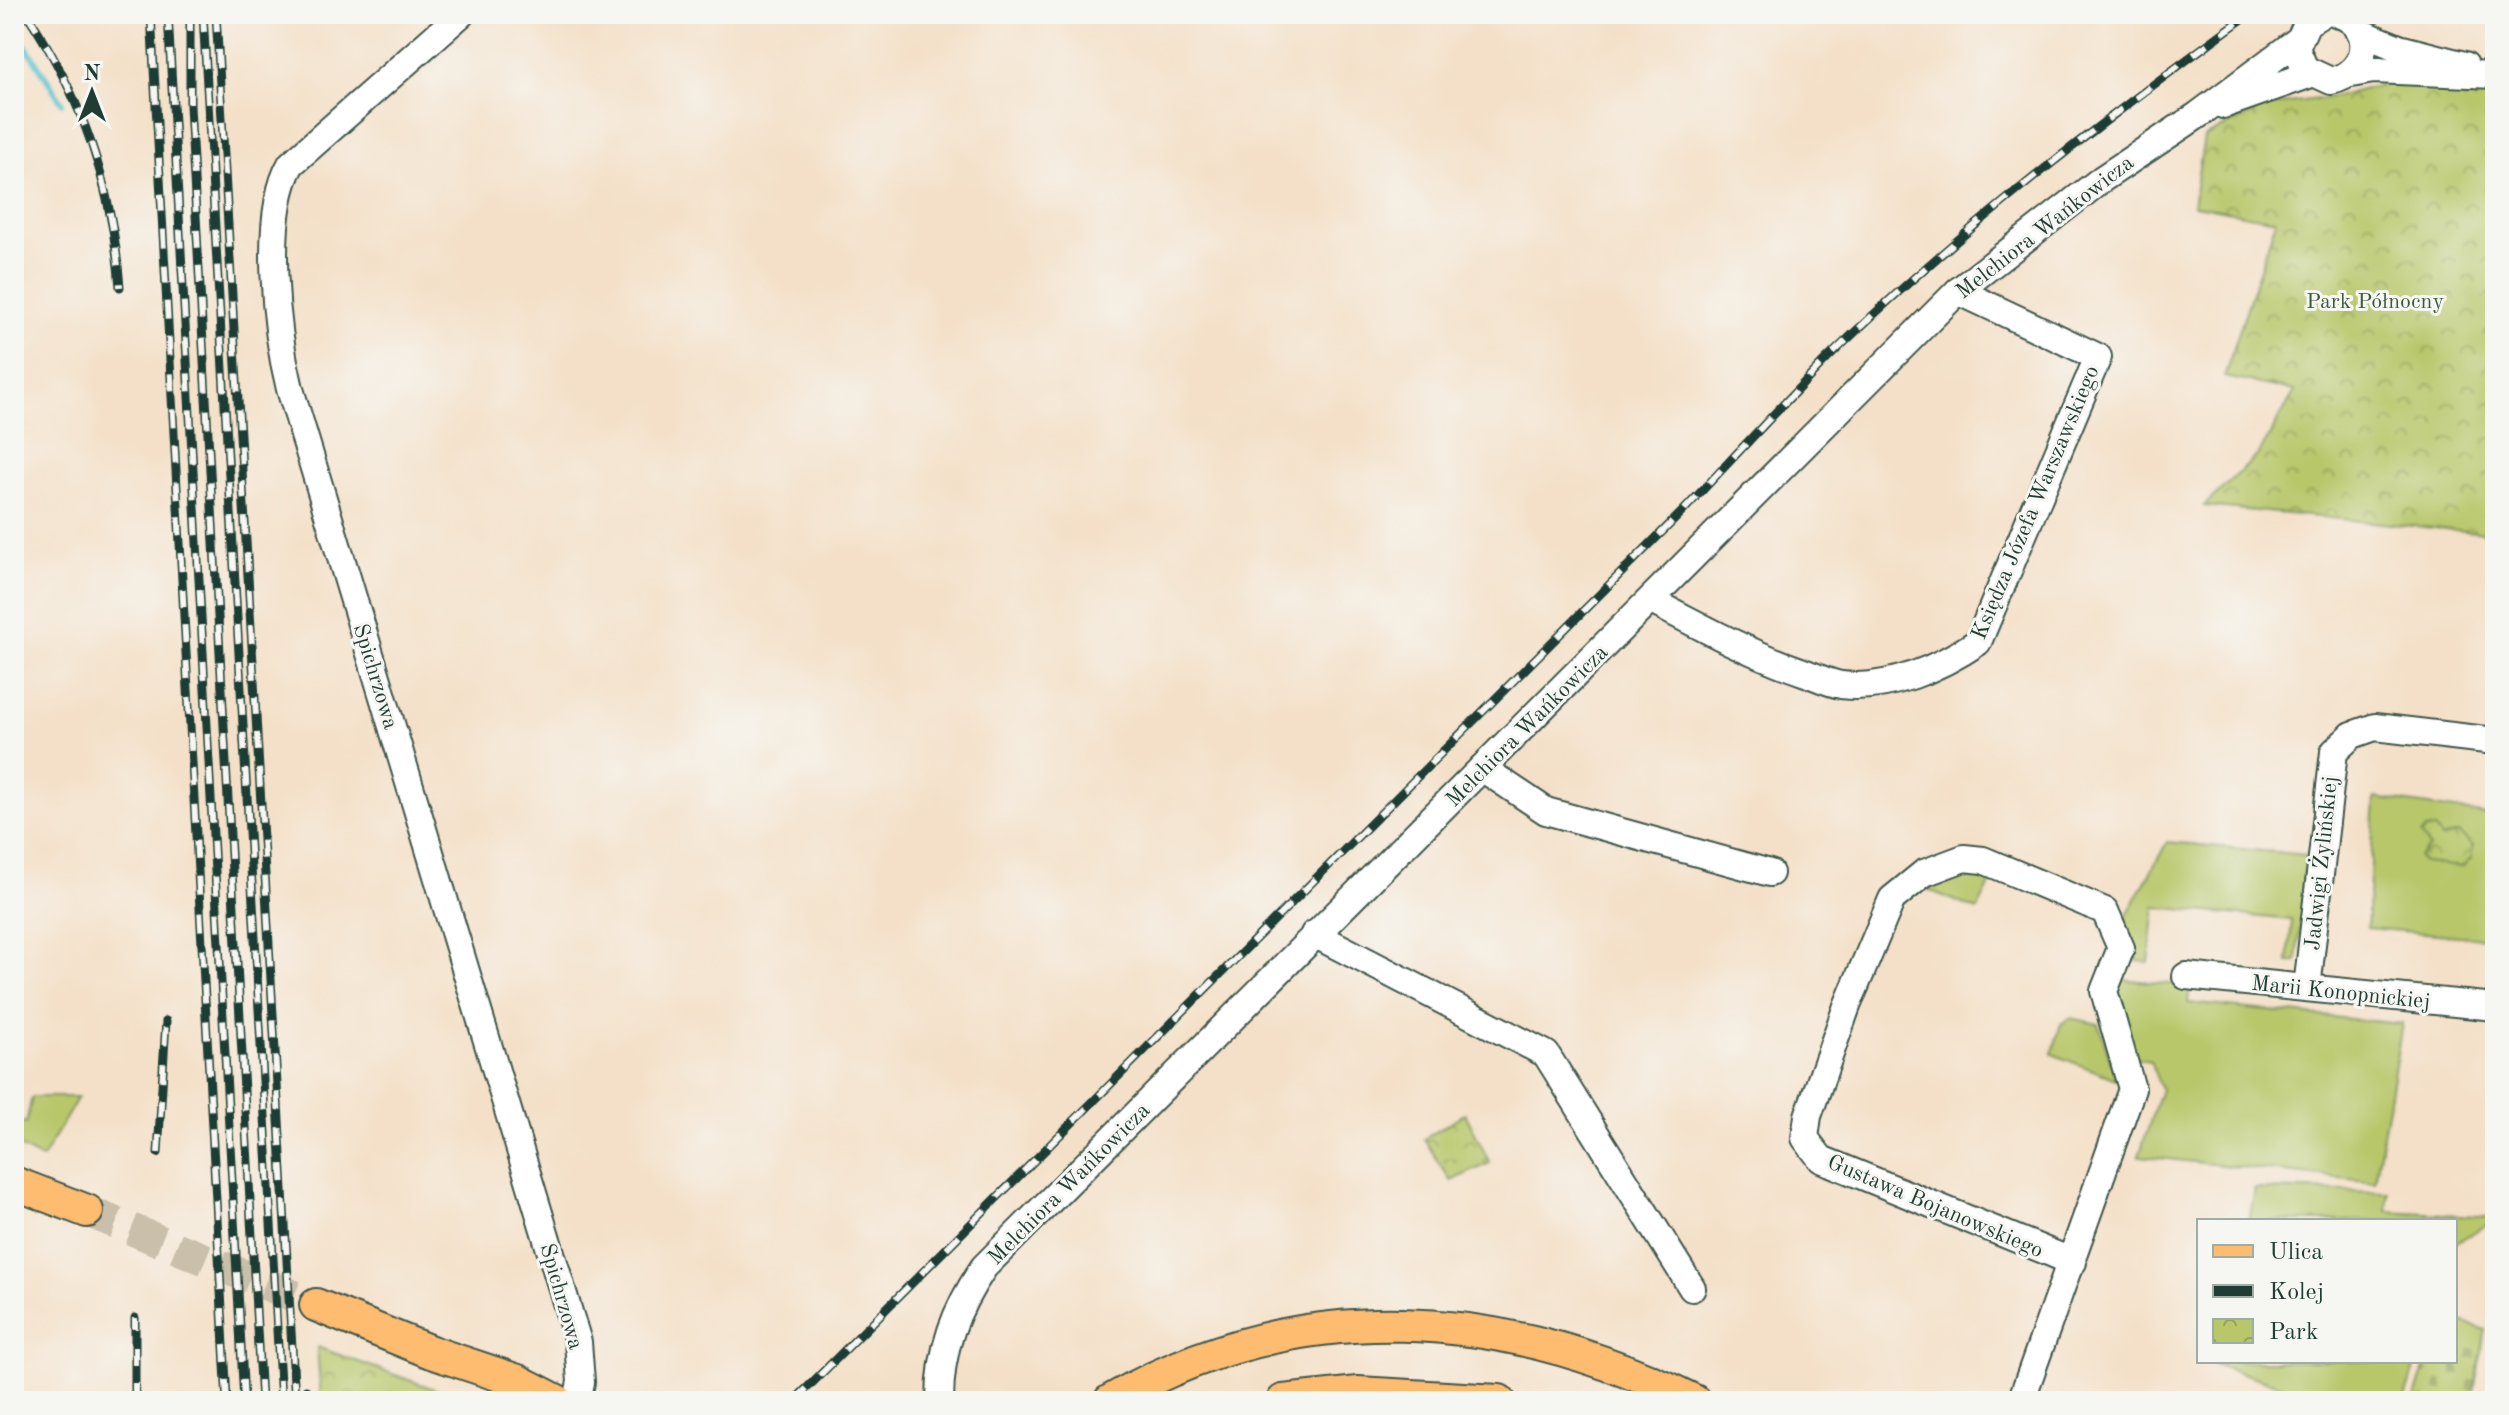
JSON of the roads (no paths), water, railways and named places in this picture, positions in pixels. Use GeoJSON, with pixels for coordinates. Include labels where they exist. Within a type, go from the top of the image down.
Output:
{"type":"FeatureCollection","features":[{"type":"Feature","properties":{"kind":"main road"},"geometry":{"type":"LineString","coordinates":[[14,1183],[87,1211]]}},
{"type":"Feature","properties":{"kind":"main road"},"geometry":{"type":"LineString","coordinates":[[316,1305],[431,1352],[518,1381],[557,1401]]}},
{"type":"Feature","properties":{"kind":"main road"},"geometry":{"type":"LineString","coordinates":[[1110,1401],[1180,1365],[1232,1346],[1309,1329],[1406,1323],[1486,1332],[1568,1350],[1694,1401]]}},
{"type":"Feature","properties":{"kind":"main road"},"geometry":{"type":"LineString","coordinates":[[431,1352],[502,1401]]}},
{"type":"Feature","properties":{"kind":"main road"},"geometry":{"type":"LineString","coordinates":[[1283,1401],[1358,1393],[1499,1401]]}},
{"type":"Feature","properties":{"kind":"street","name":"Spichrzowa"},"geometry":{"type":"LineString","coordinates":[[461,14],[291,164],[281,181],[276,217],[277,321],[290,389],[578,1342],[581,1382],[577,1401]]}},
{"type":"Feature","properties":{"kind":"street"},"geometry":{"type":"LineString","coordinates":[[2338,18],[2364,55],[2351,74]]}},
{"type":"Feature","properties":{"kind":"street"},"geometry":{"type":"LineString","coordinates":[[2338,18],[2399,48],[2495,75],[2373,70],[2331,81],[2311,74],[2301,63],[2297,41],[2301,31],[2338,18]]}},
{"type":"Feature","properties":{"kind":"street","name":"Melchiora Wańkowicza"},"geometry":{"type":"LineString","coordinates":[[940,1401],[944,1347],[963,1302],[984,1267],[1314,934],[1652,601],[1958,291],[2102,179],[2198,115],[2297,41]]}},
{"type":"Feature","properties":{"kind":"street","name":"Melchiora Wańkowicza"},"geometry":{"type":"LineString","coordinates":[[2198,115],[2311,74]]}},
{"type":"Feature","properties":{"kind":"street","name":"Księdza Józefa Warszawskiego"},"geometry":{"type":"LineString","coordinates":[[1652,601],[1755,655],[1841,685],[1887,682],[1918,673],[1950,661],[1978,642],[2098,357],[1958,291]]}},
{"type":"Feature","properties":{"kind":"street","name":"Jadwigi Żylińskiej"},"geometry":{"type":"LineString","coordinates":[[2307,988],[2330,763],[2342,742],[2362,729],[2375,727],[2495,741]]}},
{"type":"Feature","properties":{"kind":"street"},"geometry":{"type":"LineString","coordinates":[[1482,768],[1546,811],[1770,873]]}},
{"type":"Feature","properties":{"kind":"street","name":"Gustawa Bojanowskiego"},"geometry":{"type":"LineString","coordinates":[[2021,1401],[2073,1262],[2132,1089],[2104,991],[2121,948],[2105,911],[1983,860],[1964,858],[1947,862],[1924,873],[1892,899],[1842,1020],[1808,1116],[1805,1138],[1821,1159],[2073,1262]]}},
{"type":"Feature","properties":{"kind":"street"},"geometry":{"type":"LineString","coordinates":[[1314,934],[1546,1054],[1692,1288]]}},
{"type":"Feature","properties":{"kind":"street","name":"Marii Konopnickiej"},"geometry":{"type":"LineString","coordinates":[[2186,976],[2495,1007]]}},
{"type":"Feature","properties":{"kind":"waterway"},"geometry":{"type":"LineString","coordinates":[[14,27],[62,103]]}},
{"type":"Feature","properties":{"kind":"tunnel"},"geometry":{"type":"LineString","coordinates":[[87,1211],[316,1305]]}},
{"type":"Feature","properties":{"kind":"railway"},"geometry":{"type":"LineString","coordinates":[[27,14],[64,78],[92,144],[110,213],[120,287]]}},
{"type":"Feature","properties":{"kind":"railway"},"geometry":{"type":"LineString","coordinates":[[151,14],[227,1401]]}},
{"type":"Feature","properties":{"kind":"railway"},"geometry":{"type":"LineString","coordinates":[[168,14],[244,1401]]}},
{"type":"Feature","properties":{"kind":"railway"},"geometry":{"type":"LineString","coordinates":[[190,14],[190,106],[261,1401]]}},
{"type":"Feature","properties":{"kind":"railway"},"geometry":{"type":"LineString","coordinates":[[203,14],[281,1401]]}},
{"type":"Feature","properties":{"kind":"railway"},"geometry":{"type":"LineString","coordinates":[[216,14],[295,1401]]}},
{"type":"Feature","properties":{"kind":"railway"},"geometry":{"type":"LineString","coordinates":[[794,1401],[1684,510],[1826,360],[1978,223],[2140,95],[2249,14]]}},
{"type":"Feature","properties":{"kind":"railway"},"geometry":{"type":"LineString","coordinates":[[158,1153],[166,1021]]}},
{"type":"Feature","properties":{"kind":"railway"},"geometry":{"type":"LineString","coordinates":[[135,1318],[135,1401]]}},
{"type":"Feature","properties":{"kind":"railway"},"geometry":{"type":"LineString","coordinates":[[306,1390],[307,1401]]}},
{"type":"Feature","properties":{"kind":"park label","name":"Park Północny"},"geometry":{"type":"Point","coordinates":[2375,300]}}]}
